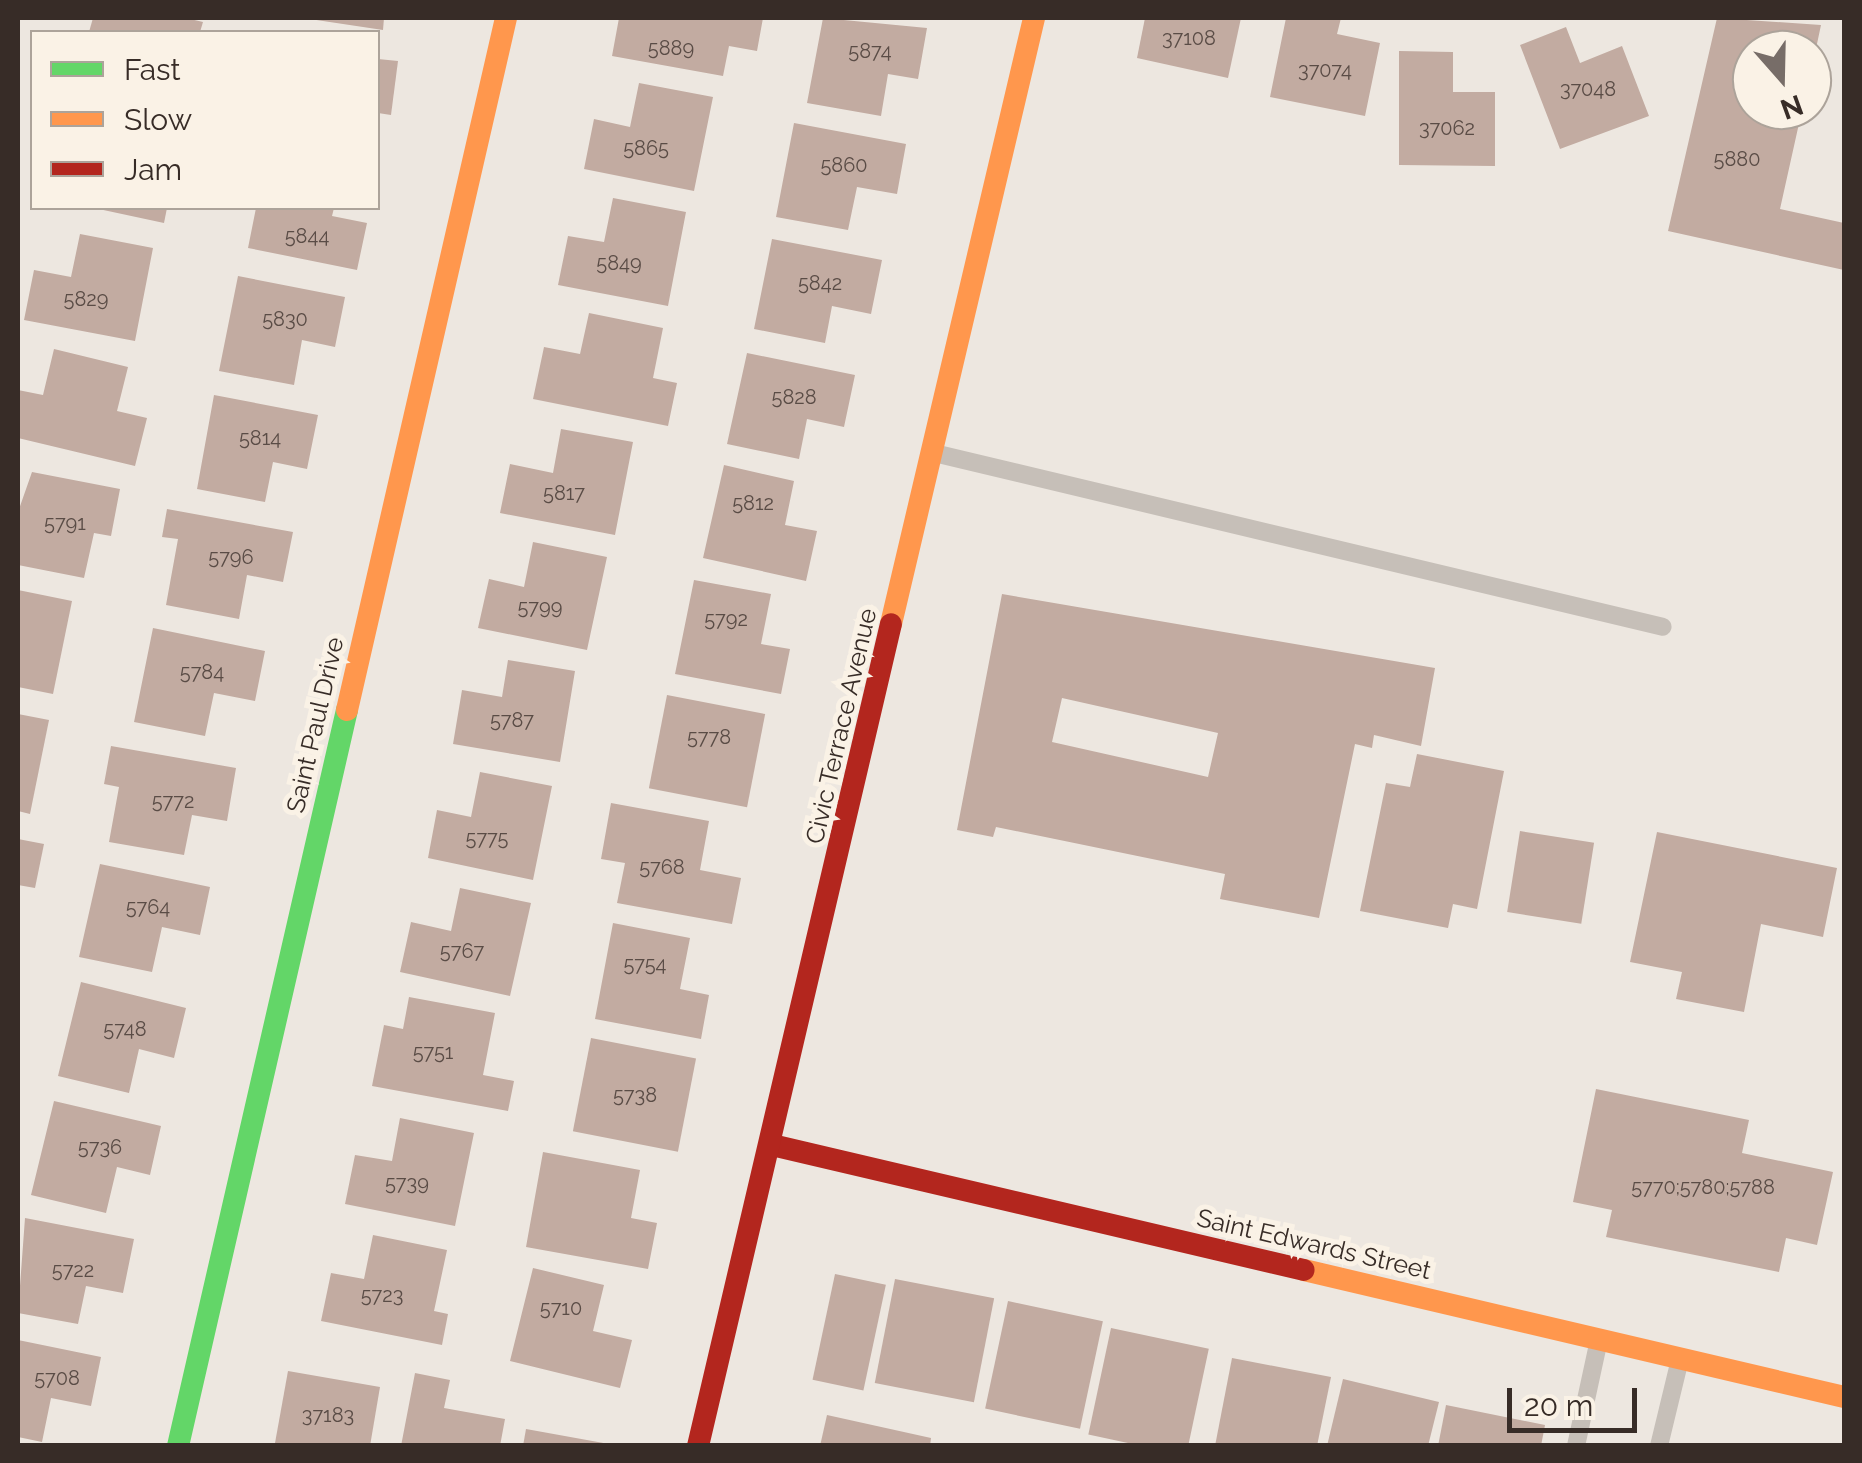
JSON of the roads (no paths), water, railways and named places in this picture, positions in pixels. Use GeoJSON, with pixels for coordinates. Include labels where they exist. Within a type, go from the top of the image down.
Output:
{"type":"FeatureCollection","features":[{"type":"Feature","properties":{"kind":"street","name":"Saint Paul Drive"},"geometry":{"type":"LineString","coordinates":[[178,1446],[506,18]]}},
{"type":"Feature","properties":{"kind":"street","name":"Civic Terrace Avenue"},"geometry":{"type":"LineString","coordinates":[[698,1446],[1034,18]]}},
{"type":"Feature","properties":{"kind":"street","name":"Saint Edwards Street"},"geometry":{"type":"LineString","coordinates":[[772,1144],[1844,1397]]}},
{"type":"Feature","properties":{"kind":"lane"},"geometry":{"type":"LineString","coordinates":[[933,453],[1663,627]]}},
{"type":"Feature","properties":{"kind":"lane"},"geometry":{"type":"LineString","coordinates":[[1576,1446],[1599,1340]]}},
{"type":"Feature","properties":{"kind":"lane"},"geometry":{"type":"LineString","coordinates":[[1659,1446],[1680,1358]]}}]}
